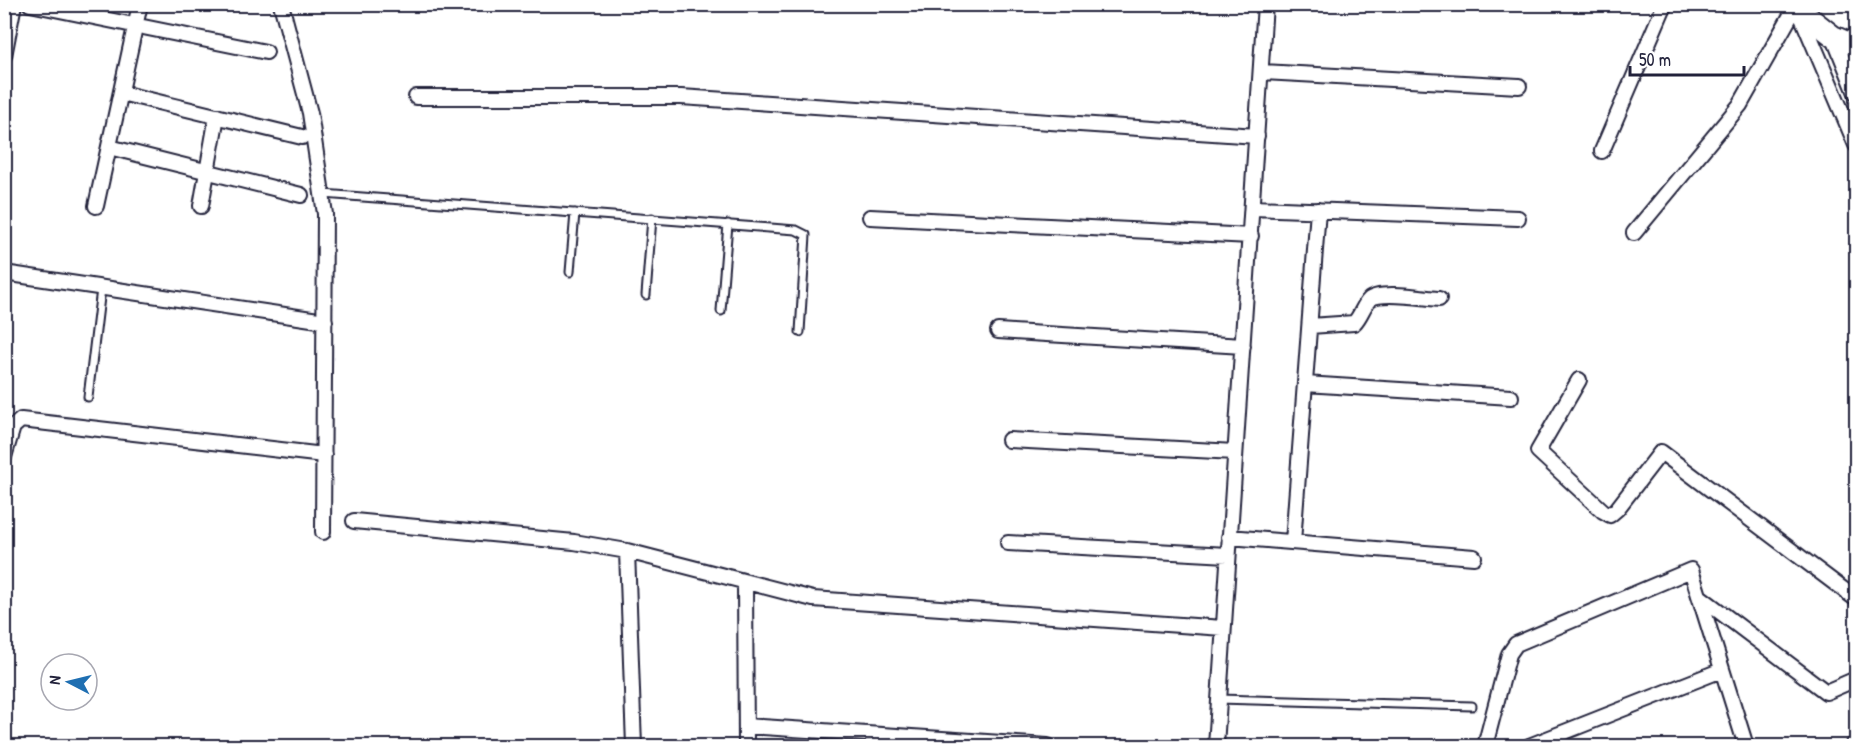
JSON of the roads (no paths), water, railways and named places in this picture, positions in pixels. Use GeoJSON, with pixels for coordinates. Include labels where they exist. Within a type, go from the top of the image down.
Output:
{"type":"FeatureCollection","features":[{"type":"Feature","properties":{"kind":"street"},"geometry":{"type":"LineString","coordinates":[[4,56],[14,4]]}},
{"type":"Feature","properties":{"kind":"street"},"geometry":{"type":"LineString","coordinates":[[30,4],[266,52]]}},
{"type":"Feature","properties":{"kind":"street"},"geometry":{"type":"LineString","coordinates":[[96,206],[140,4]]}},
{"type":"Feature","properties":{"kind":"street"},"geometry":{"type":"LineString","coordinates":[[281,4],[310,113],[323,194],[325,321],[323,532]]}},
{"type":"Feature","properties":{"kind":"street"},"geometry":{"type":"LineString","coordinates":[[1216,747],[1265,4]]}},
{"type":"Feature","properties":{"kind":"street"},"geometry":{"type":"LineString","coordinates":[[1602,151],[1665,4]]}},
{"type":"Feature","properties":{"kind":"street"},"geometry":{"type":"LineString","coordinates":[[1796,8],[1833,36],[1857,46]]}},
{"type":"Feature","properties":{"kind":"street"},"geometry":{"type":"LineString","coordinates":[[1796,8],[1857,145]]}},
{"type":"Feature","properties":{"kind":"street"},"geometry":{"type":"LineString","coordinates":[[1634,233],[1740,105],[1796,8]]}},
{"type":"Feature","properties":{"kind":"street"},"geometry":{"type":"LineString","coordinates":[[1833,36],[1857,93]]}},
{"type":"Feature","properties":{"kind":"street"},"geometry":{"type":"LineString","coordinates":[[1261,72],[1519,86]]}},
{"type":"Feature","properties":{"kind":"street"},"geometry":{"type":"LineString","coordinates":[[121,93],[302,137]]}},
{"type":"Feature","properties":{"kind":"street"},"geometry":{"type":"LineString","coordinates":[[416,97],[681,97],[1257,136]]}},
{"type":"Feature","properties":{"kind":"street"},"geometry":{"type":"LineString","coordinates":[[201,206],[217,116]]}},
{"type":"Feature","properties":{"kind":"street"},"geometry":{"type":"LineString","coordinates":[[109,147],[301,195]]}},
{"type":"Feature","properties":{"kind":"street"},"geometry":{"type":"LineString","coordinates":[[1253,208],[1518,218]]}},
{"type":"Feature","properties":{"kind":"street"},"geometry":{"type":"LineString","coordinates":[[1293,542],[1318,210]]}},
{"type":"Feature","properties":{"kind":"street"},"geometry":{"type":"LineString","coordinates":[[870,217],[1251,237]]}},
{"type":"Feature","properties":{"kind":"street"},"geometry":{"type":"LineString","coordinates":[[4,273],[325,321]]}},
{"type":"Feature","properties":{"kind":"street"},"geometry":{"type":"LineString","coordinates":[[1310,326],[1354,323],[1362,315],[1368,301],[1377,295],[1440,299]]}},
{"type":"Feature","properties":{"kind":"street"},"geometry":{"type":"LineString","coordinates":[[998,331],[1243,346]]}},
{"type":"Feature","properties":{"kind":"street"},"geometry":{"type":"LineString","coordinates":[[1579,380],[1538,451],[1603,511],[1610,515],[1617,509],[1661,452],[1857,599]]}},
{"type":"Feature","properties":{"kind":"street"},"geometry":{"type":"LineString","coordinates":[[1305,384],[1511,397]]}},
{"type":"Feature","properties":{"kind":"street"},"geometry":{"type":"LineString","coordinates":[[4,457],[13,427],[21,420],[324,454]]}},
{"type":"Feature","properties":{"kind":"street"},"geometry":{"type":"LineString","coordinates":[[1009,440],[1235,452]]}},
{"type":"Feature","properties":{"kind":"street"},"geometry":{"type":"LineString","coordinates":[[354,521],[574,542],[627,551],[813,599],[1223,628]]}},
{"type":"Feature","properties":{"kind":"street"},"geometry":{"type":"LineString","coordinates":[[1229,537],[1474,557]]}},
{"type":"Feature","properties":{"kind":"street"},"geometry":{"type":"LineString","coordinates":[[1008,543],[1228,555]]}},
{"type":"Feature","properties":{"kind":"street"},"geometry":{"type":"LineString","coordinates":[[627,551],[634,746]]}},
{"type":"Feature","properties":{"kind":"street"},"geometry":{"type":"LineString","coordinates":[[1485,747],[1509,654],[1516,644],[1691,570],[1746,747]]}},
{"type":"Feature","properties":{"kind":"street"},"geometry":{"type":"LineString","coordinates":[[745,582],[746,747]]}},
{"type":"Feature","properties":{"kind":"street"},"geometry":{"type":"LineString","coordinates":[[1699,596],[1826,692],[1857,679]]}},
{"type":"Feature","properties":{"kind":"street"},"geometry":{"type":"LineString","coordinates":[[1529,747],[1722,670]]}},
{"type":"Feature","properties":{"kind":"street"},"geometry":{"type":"LineString","coordinates":[[746,726],[1048,747]]}},
{"type":"Feature","properties":{"kind":"lane"},"geometry":{"type":"LineString","coordinates":[[323,194],[796,230],[806,235],[800,332]]}},
{"type":"Feature","properties":{"kind":"lane"},"geometry":{"type":"LineString","coordinates":[[570,272],[575,213]]}},
{"type":"Feature","properties":{"kind":"lane"},"geometry":{"type":"LineString","coordinates":[[646,295],[652,218]]}},
{"type":"Feature","properties":{"kind":"lane"},"geometry":{"type":"LineString","coordinates":[[721,310],[728,224]]}},
{"type":"Feature","properties":{"kind":"lane"},"geometry":{"type":"LineString","coordinates":[[88,397],[101,289]]}},
{"type":"Feature","properties":{"kind":"lane"},"geometry":{"type":"LineString","coordinates":[[1219,699],[1472,706]]}}]}
